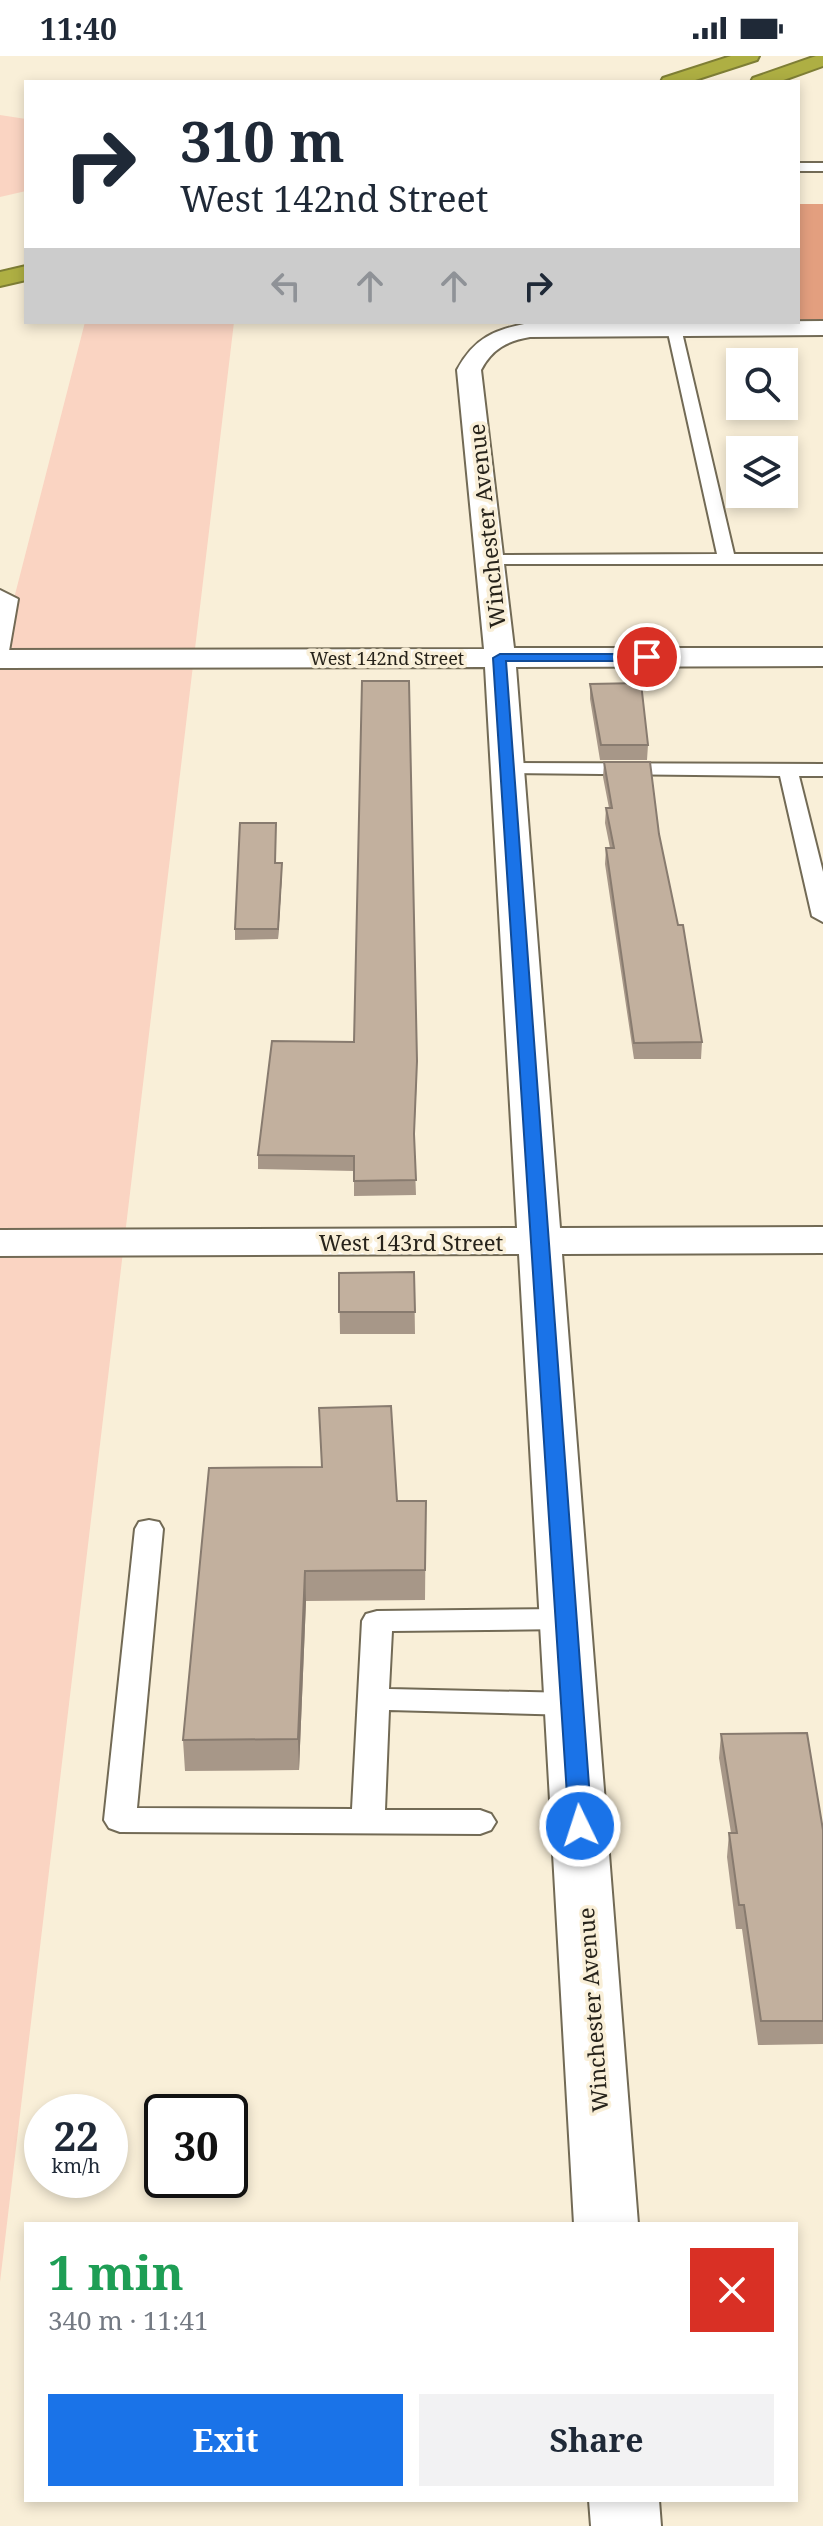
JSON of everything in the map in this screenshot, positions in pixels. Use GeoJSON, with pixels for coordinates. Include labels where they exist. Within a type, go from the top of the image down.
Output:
{"type":"FeatureCollection","features":[{"type":"Feature","properties":{"kind":"highway"},"geometry":{"type":"LineString","coordinates":[[676,80],[750,56]]}},
{"type":"Feature","properties":{"kind":"highway"},"geometry":{"type":"LineString","coordinates":[[766,80],[823,60]]}},
{"type":"Feature","properties":{"kind":"highway"},"geometry":{"type":"LineString","coordinates":[[0,279],[24,273]]}},
{"type":"Feature","properties":{"kind":"street","name":"Winchester Avenue"},"geometry":{"type":"LineString","coordinates":[[606,2222],[542,1241],[500,658],[469,370],[484,344],[509,333],[566,328],[674,328]]}},
{"type":"Feature","properties":{"kind":"street"},"geometry":{"type":"LineString","coordinates":[[674,328],[823,328]]}},
{"type":"Feature","properties":{"kind":"street","name":"West 142nd Street"},"geometry":{"type":"LineString","coordinates":[[0,659],[823,657]]}},
{"type":"Feature","properties":{"kind":"street","name":"West 143rd Street"},"geometry":{"type":"LineString","coordinates":[[0,1243],[823,1240]]}},
{"type":"Feature","properties":{"kind":"street"},"geometry":{"type":"LineString","coordinates":[[624,2502],[626,2526]]}},
{"type":"Feature","properties":{"kind":"lane"},"geometry":{"type":"LineString","coordinates":[[800,167],[823,167]]}},
{"type":"Feature","properties":{"kind":"lane"},"geometry":{"type":"LineString","coordinates":[[674,328],[727,559]]}},
{"type":"Feature","properties":{"kind":"lane"},"geometry":{"type":"LineString","coordinates":[[489,560],[823,559]]}},
{"type":"Feature","properties":{"kind":"lane"},"geometry":{"type":"LineString","coordinates":[[0,595],[9,599],[0,651]]}},
{"type":"Feature","properties":{"kind":"lane"},"geometry":{"type":"LineString","coordinates":[[508,769],[823,770]]}},
{"type":"Feature","properties":{"kind":"lane"},"geometry":{"type":"LineString","coordinates":[[788,770],[823,916]]}},
{"type":"Feature","properties":{"kind":"lane"},"geometry":{"type":"LineString","coordinates":[[149,1529],[120,1820],[480,1822]]}},
{"type":"Feature","properties":{"kind":"lane"},"geometry":{"type":"LineString","coordinates":[[368,1821],[377,1621],[566,1619]]}},
{"type":"Feature","properties":{"kind":"lane"},"geometry":{"type":"LineString","coordinates":[[373,1699],[572,1704]]}},
{"type":"Feature","properties":{"kind":"shaded area"},"geometry":{"type":"Polygon","coordinates":[[[0,115],[24,119],[24,191],[0,197],[0,115]]]}},
{"type":"Feature","properties":{"kind":"shaded area"},"geometry":{"type":"Polygon","coordinates":[[[800,204],[823,204],[823,322],[800,322],[800,204]]]}},
{"type":"Feature","properties":{"kind":"shaded area"},"geometry":{"type":"Polygon","coordinates":[[[84,324],[234,324],[0,2282],[0,653],[84,324]]]}},
{"type":"Feature","properties":{"kind":"building"},"geometry":{"type":"Polygon","coordinates":[[[362,681],[409,681],[417,1061],[416,1180],[354,1181],[354,1156],[258,1155],[272,1041],[354,1042],[362,681]]]}},
{"type":"Feature","properties":{"kind":"building"},"geometry":{"type":"Polygon","coordinates":[[[641,683],[648,745],[601,745],[590,684],[641,683]]]}},
{"type":"Feature","properties":{"kind":"building"},"geometry":{"type":"Polygon","coordinates":[[[604,762],[650,762],[659,834],[678,925],[683,925],[702,1042],[634,1043],[606,848],[614,848],[606,808],[612,808],[604,762]]]}},
{"type":"Feature","properties":{"kind":"building"},"geometry":{"type":"Polygon","coordinates":[[[240,823],[276,823],[275,863],[282,863],[278,929],[235,929],[240,823]]]}},
{"type":"Feature","properties":{"kind":"building"},"geometry":{"type":"Polygon","coordinates":[[[414,1272],[415,1312],[339,1312],[339,1273],[414,1272]]]}},
{"type":"Feature","properties":{"kind":"building"},"geometry":{"type":"Polygon","coordinates":[[[391,1406],[397,1501],[426,1501],[425,1570],[305,1571],[298,1739],[183,1740],[209,1468],[322,1467],[319,1408],[391,1406]]]}},
{"type":"Feature","properties":{"kind":"building"},"geometry":{"type":"Polygon","coordinates":[[[807,1733],[823,1830],[823,2021],[761,2021],[744,1905],[739,1905],[729,1833],[737,1833],[721,1734],[807,1733]]]}},
{"type":"Feature","properties":{"kind":"route"},"geometry":{"type":"LineString","coordinates":[[580,1826],[500,658],[647,657]]}}]}
